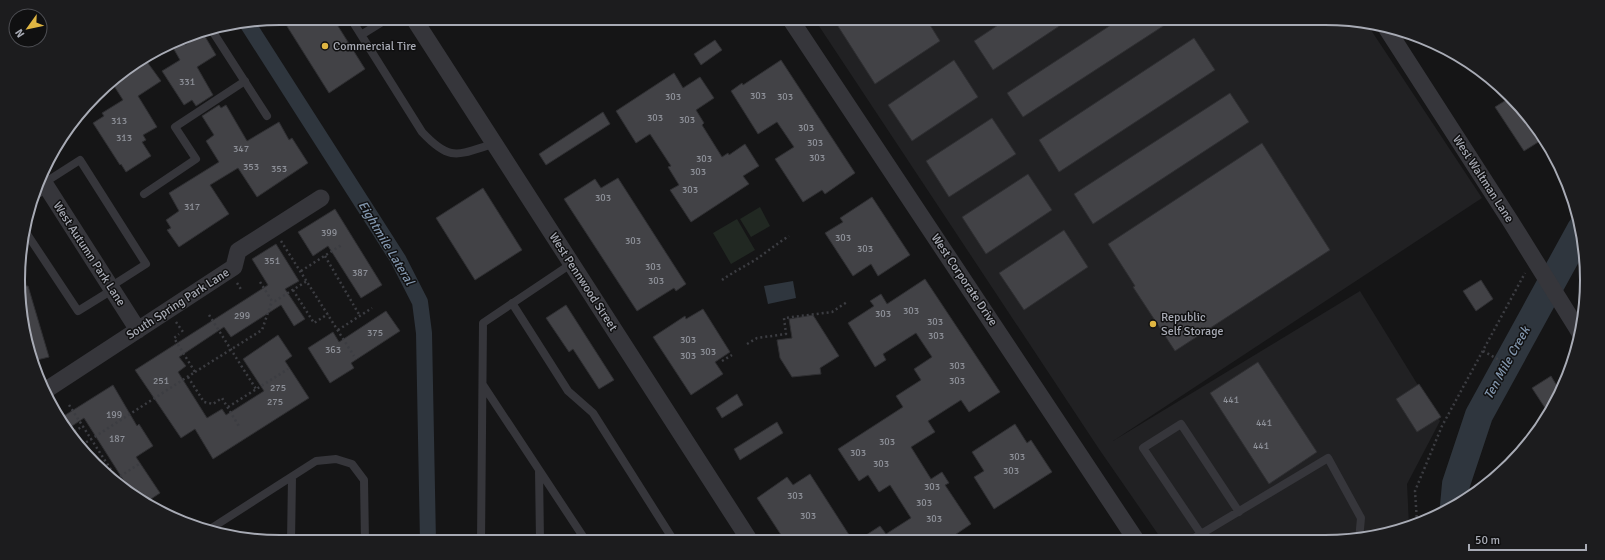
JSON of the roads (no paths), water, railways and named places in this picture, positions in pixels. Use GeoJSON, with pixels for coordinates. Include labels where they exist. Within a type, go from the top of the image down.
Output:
{"type":"FeatureCollection","features":[{"type":"Feature","properties":{"kind":"street","name":"West Pennwood Street"},"geometry":{"type":"LineString","coordinates":[[418,25],[493,144],[746,535]]}},
{"type":"Feature","properties":{"kind":"street","name":"West Corporate Drive"},"geometry":{"type":"LineString","coordinates":[[793,25],[1084,459],[1133,535]]}},
{"type":"Feature","properties":{"kind":"street","name":"West Waltman Lane"},"geometry":{"type":"LineString","coordinates":[[1390,34],[1576,326]]}},
{"type":"Feature","properties":{"kind":"street","name":"West Autumn Park Lane"},"geometry":{"type":"LineString","coordinates":[[42,187],[138,330]]}},
{"type":"Feature","properties":{"kind":"street","name":"South Spring Park Lane"},"geometry":{"type":"LineString","coordinates":[[49,388],[234,267],[238,251],[321,198]]}},
{"type":"Feature","properties":{"kind":"lane"},"geometry":{"type":"LineString","coordinates":[[355,25],[422,132],[433,144],[442,151],[464,153],[493,144]]}},
{"type":"Feature","properties":{"kind":"lane"},"geometry":{"type":"LineString","coordinates":[[361,35],[377,25]]}},
{"type":"Feature","properties":{"kind":"lane"},"geometry":{"type":"LineString","coordinates":[[215,34],[267,116]]}},
{"type":"Feature","properties":{"kind":"lane"},"geometry":{"type":"LineString","coordinates":[[144,194],[196,159],[175,127],[245,81]]}},
{"type":"Feature","properties":{"kind":"lane"},"geometry":{"type":"LineString","coordinates":[[29,237],[78,311],[146,264],[80,160],[43,187]]}},
{"type":"Feature","properties":{"kind":"lane"},"geometry":{"type":"LineString","coordinates":[[481,535],[483,323],[571,264]]}},
{"type":"Feature","properties":{"kind":"lane"},"geometry":{"type":"LineString","coordinates":[[512,303],[568,391],[593,412],[670,535]]}},
{"type":"Feature","properties":{"kind":"lane"},"geometry":{"type":"LineString","coordinates":[[482,385],[582,535]]}},
{"type":"Feature","properties":{"kind":"lane"},"geometry":{"type":"LineString","coordinates":[[1202,535],[1143,448],[1181,424],[1239,512]]}},
{"type":"Feature","properties":{"kind":"lane"},"geometry":{"type":"LineString","coordinates":[[1206,535],[1239,512],[1328,458],[1361,518],[1360,533]]}},
{"type":"Feature","properties":{"kind":"lane"},"geometry":{"type":"LineString","coordinates":[[214,526],[316,461],[336,459],[352,464],[364,480],[365,535]]}},
{"type":"Feature","properties":{"kind":"lane"},"geometry":{"type":"LineString","coordinates":[[539,470],[540,535]]}},
{"type":"Feature","properties":{"kind":"lane"},"geometry":{"type":"LineString","coordinates":[[291,535],[292,477]]}},
{"type":"Feature","properties":{"kind":"waterway","name":"Eightmile Lateral"},"geometry":{"type":"LineString","coordinates":[[249,27],[398,259],[420,302],[424,333],[428,535]]}},
{"type":"Feature","properties":{"kind":"waterway","name":"Ten Mile Creek"},"geometry":{"type":"LineString","coordinates":[[1455,499],[1456,484],[1479,415],[1576,238]]}},
{"type":"Feature","properties":{"kind":"place","name":"Commercial Tire"},"geometry":{"type":"Point","coordinates":[325,46]}},
{"type":"Feature","properties":{"kind":"place","name":"Republic Self Storage"},"geometry":{"type":"Point","coordinates":[1153,324]}}]}
